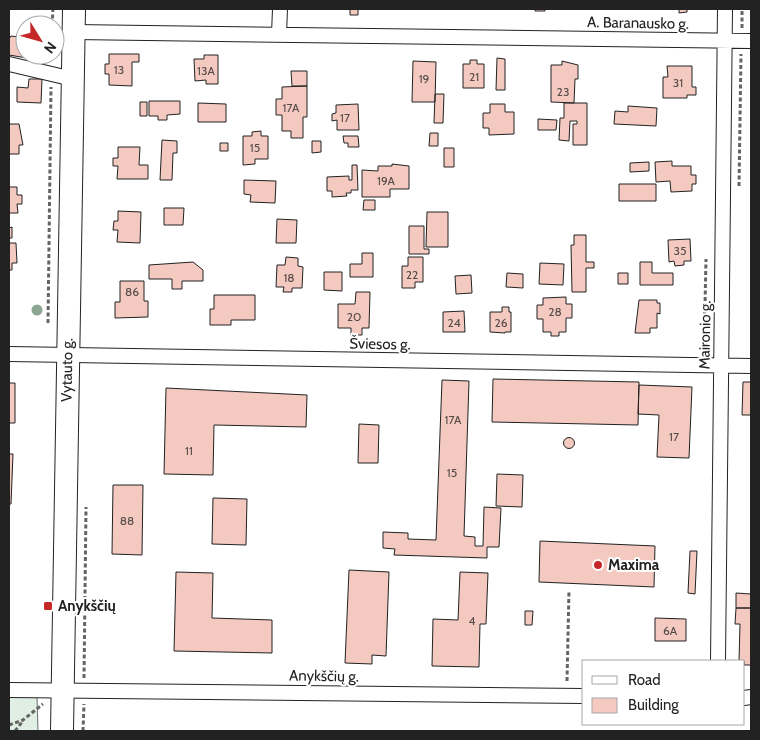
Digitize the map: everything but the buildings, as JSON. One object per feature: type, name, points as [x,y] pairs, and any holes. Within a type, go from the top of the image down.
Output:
[{"type":"main road","name":"Vytauto g.","points":[[62,731],[74,9]]},
{"type":"street","points":[[279,34],[280,9]]},
{"type":"street","name":"Maironio g.","points":[[718,660],[725,9]]},
{"type":"street","name":"A. Baranausko g.","points":[[74,32],[751,41]]},
{"type":"street","points":[[9,64],[74,79]]},
{"type":"street","name":"Šviesos g.","points":[[9,354],[751,366]]},
{"type":"street","name":"Anykščių g.","points":[[9,690],[63,689],[582,696]]},
{"type":"path","points":[[566,695],[569,590]]},
{"type":"path","points":[[16,731],[24,720],[43,704]]},
{"type":"path","points":[[9,725],[24,720]]},
{"type":"green space","points":[[9,697],[37,697],[38,731],[9,731]]},
{"type":"place","name":"Maxima","points":[[598,565]]},
{"type":"place","name":"Anykščių","points":[[48,606]]}]
